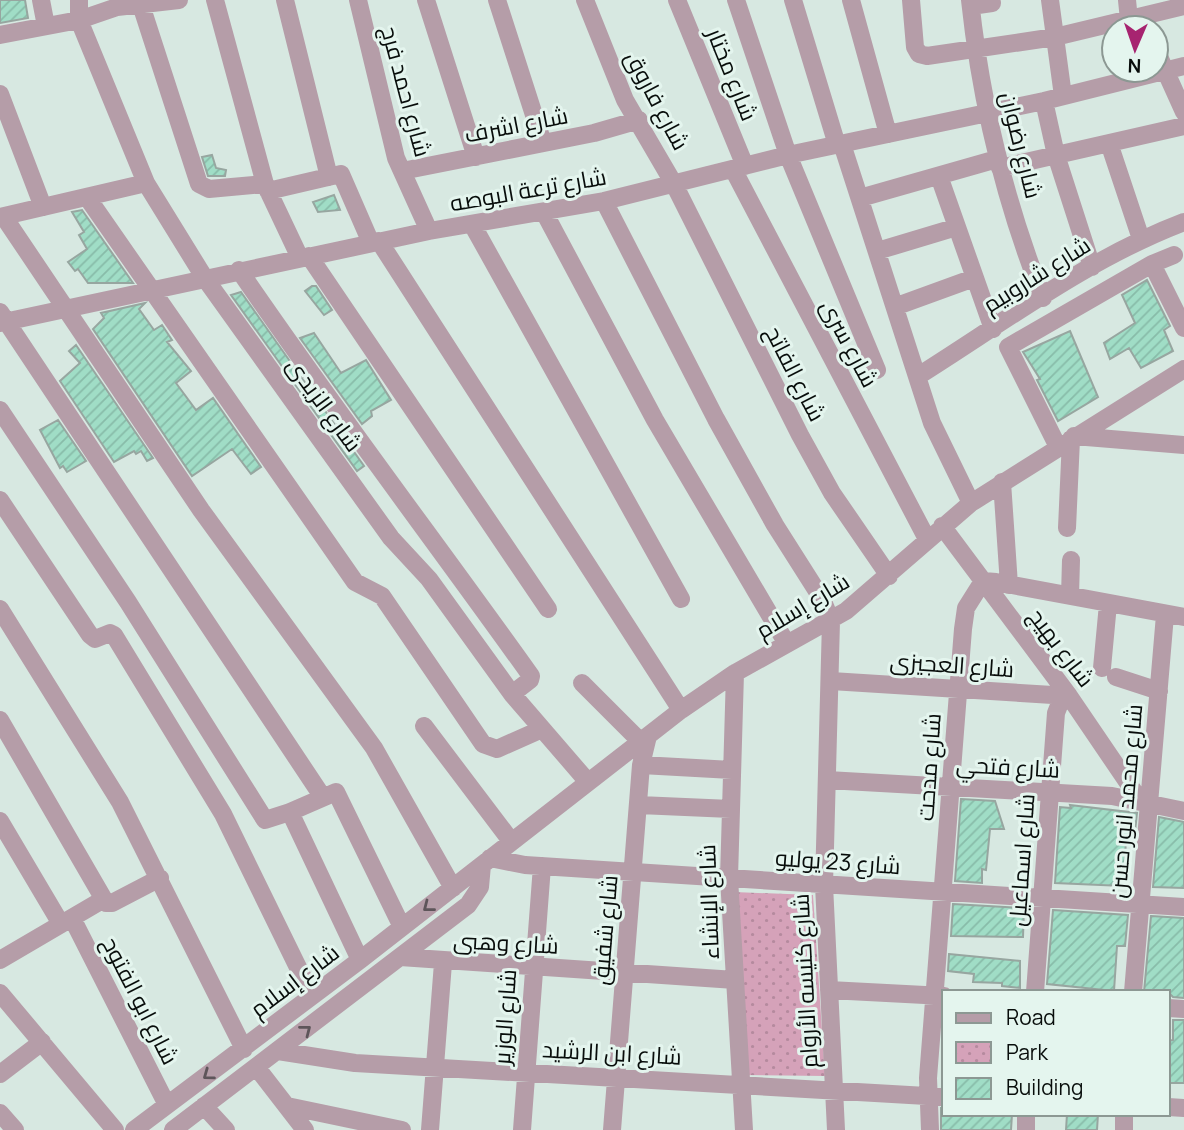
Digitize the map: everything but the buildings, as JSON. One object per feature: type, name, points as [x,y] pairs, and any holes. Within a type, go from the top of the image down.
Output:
[{"type":"street","points":[[41,0],[46,26]]},
{"type":"street","points":[[79,0],[79,19]]},
{"type":"street","points":[[0,35],[79,19],[117,4],[179,0]]},
{"type":"street","points":[[215,0],[266,187],[305,257],[548,609]]},
{"type":"street","points":[[285,0],[329,177]]},
{"type":"street","name":"شارع احمد فرج","points":[[358,0],[392,144],[429,231]]},
{"type":"street","points":[[426,0],[475,157]]},
{"type":"street","points":[[497,0],[543,143]]},
{"type":"street","name":"شارع فاروق","points":[[585,0],[621,93],[674,184]]},
{"type":"street","name":"شارع مختار","points":[[677,0],[739,167]]},
{"type":"street","points":[[736,0],[788,155],[877,370]]},
{"type":"street","points":[[793,0],[897,306],[938,436],[971,503]]},
{"type":"street","points":[[851,0],[888,134]]},
{"type":"street","points":[[911,0],[915,47],[919,54],[927,56],[1100,29]]},
{"type":"street","points":[[1050,0],[1063,96]]},
{"type":"street","points":[[1162,14],[1184,6],[1183,0]]},
{"type":"street","points":[[152,2],[199,184],[209,189],[266,187],[341,174],[375,242],[681,710]]},
{"type":"street","points":[[971,3],[992,3]]},
{"type":"street","name":"شارع رضوان","points":[[971,3],[987,114],[999,164],[1043,298]]},
{"type":"street","name":"شارع الزيدى","points":[[79,19],[146,183],[204,277],[391,538],[429,579],[512,694],[588,782]]},
{"type":"street","points":[[1170,83],[1184,112]]},
{"type":"street","name":"شارع ترعة البوصه","points":[[2,319],[429,231],[604,201],[788,155],[987,114],[1111,84]]},
{"type":"street","points":[[0,94],[43,207]]},
{"type":"street","points":[[1044,101],[1056,155],[1092,267]]},
{"type":"street","name":"شارع اشرف","points":[[402,171],[543,143],[639,120]]},
{"type":"street","points":[[860,198],[939,176],[1056,155],[1184,126]]},
{"type":"street","points":[[1109,143],[1141,239]]},
{"type":"street","name":"شارع سرى","points":[[739,167],[927,539]]},
{"type":"street","points":[[939,176],[993,329]]},
{"type":"street","points":[[146,183],[2,217],[201,510],[374,748],[453,888]]},
{"type":"street","name":"شارع الفاتح","points":[[674,184],[816,464],[888,576]]},
{"type":"street","points":[[87,197],[355,582],[383,596],[483,744],[497,749],[542,729]]},
{"type":"street","points":[[604,201],[716,419],[775,525],[826,605],[831,621]]},
{"type":"street","points":[[544,212],[655,420],[787,644]]},
{"type":"street","name":"شارع شاروبيم","points":[[918,376],[1092,267],[1141,239],[1184,222]]},
{"type":"street","points":[[472,224],[681,599]]},
{"type":"street","points":[[877,251],[957,227]]},
{"type":"street","points":[[1067,528],[1068,441],[1008,348],[1152,264],[1174,255]]},
{"type":"street","points":[[1152,264],[1184,328]]},
{"type":"street","points":[[239,270],[349,428],[395,485],[531,676],[530,680],[512,694]]},
{"type":"street","points":[[897,306],[974,278]]},
{"type":"street","points":[[2,319],[322,796]]},
{"type":"street","name":"شارع إسلام","points":[[134,1130],[360,960],[681,710],[735,673],[831,621],[861,600],[927,539],[971,503],[1184,369]]},
{"type":"street","points":[[0,410],[128,602],[265,820],[290,812],[333,791],[339,795],[402,927]]},
{"type":"street","points":[[1068,441],[1184,445]]},
{"type":"street","points":[[1002,482],[1009,584]]},
{"type":"street","points":[[0,500],[90,635],[95,639],[110,633],[114,635],[223,814],[312,996]]},
{"type":"street","name":"شارع بهيج","points":[[942,526],[1145,800]]},
{"type":"street","points":[[1070,596],[1071,560]]},
{"type":"street","points":[[983,581],[1184,617]]},
{"type":"street","name":"شارع مدحت","points":[[930,1130],[936,1096],[943,893],[958,689],[966,608],[983,581]]},
{"type":"street","points":[[1108,604],[1109,673],[1159,691]]},
{"type":"street","points":[[0,609],[69,716],[160,878],[244,1049]]},
{"type":"street","name":"شارع محمد انور حسن","points":[[1133,990],[1145,800],[1159,691],[1165,615]]},
{"type":"street","name":"شارع كنيسه الأروام","points":[[831,621],[824,885],[836,1130]]},
{"type":"street","name":"شارع الإنشاء","points":[[735,673],[729,878],[744,1130]]},
{"type":"street","name":"شارع العجيزى","points":[[831,681],[1069,696]]},
{"type":"street","points":[[582,683],[644,739]]},
{"type":"street","name":"شارع اسماعيل","points":[[1035,990],[1056,713],[1060,703],[1069,696]]},
{"type":"street","points":[[0,720],[104,899],[112,903],[160,878]]},
{"type":"street","points":[[424,726],[511,841]]},
{"type":"street","name":"شارع شفيق","points":[[612,1130],[644,739]]},
{"type":"street","points":[[641,765],[732,770]]},
{"type":"street","name":"شارع فتحي","points":[[827,780],[1145,800],[1184,811]]},
{"type":"street","points":[[639,805],[731,809]]},
{"type":"street","points":[[290,812],[360,960]]},
{"type":"street","name":"شارع ابو الفتوح","points":[[0,821],[66,921],[167,1105]]},
{"type":"street","name":"شارع إسلام","points":[[173,1130],[476,897],[486,862]]},
{"type":"street","name":"شارع 23 يوليو","points":[[486,862],[943,893],[1184,906]]},
{"type":"street","name":"شارع الوزير","points":[[522,1130],[532,968],[542,866]]},
{"type":"street","points":[[3,953],[104,899]]},
{"type":"street","name":"شارع وهبى","points":[[400,957],[443,963],[735,980]]},
{"type":"street","points":[[430,1130],[443,963]]},
{"type":"street","points":[[829,990],[940,996]]},
{"type":"street","points":[[3,1001],[115,1130]]},
{"type":"street","points":[[0,1074],[41,1042]]},
{"type":"street","name":"شارع ابن الرشيد","points":[[278,1051],[340,1061],[436,1068],[834,1088],[936,1096]]},
{"type":"street","points":[[257,1068],[305,1130]]},
{"type":"street","points":[[205,1106],[226,1130]]},
{"type":"street","points":[[287,1107],[402,1130]]},
{"type":"street","points":[[0,1113],[15,1130]]},
{"type":"green space","points":[[734,892],[813,895],[825,1076],[744,1075]]}]
